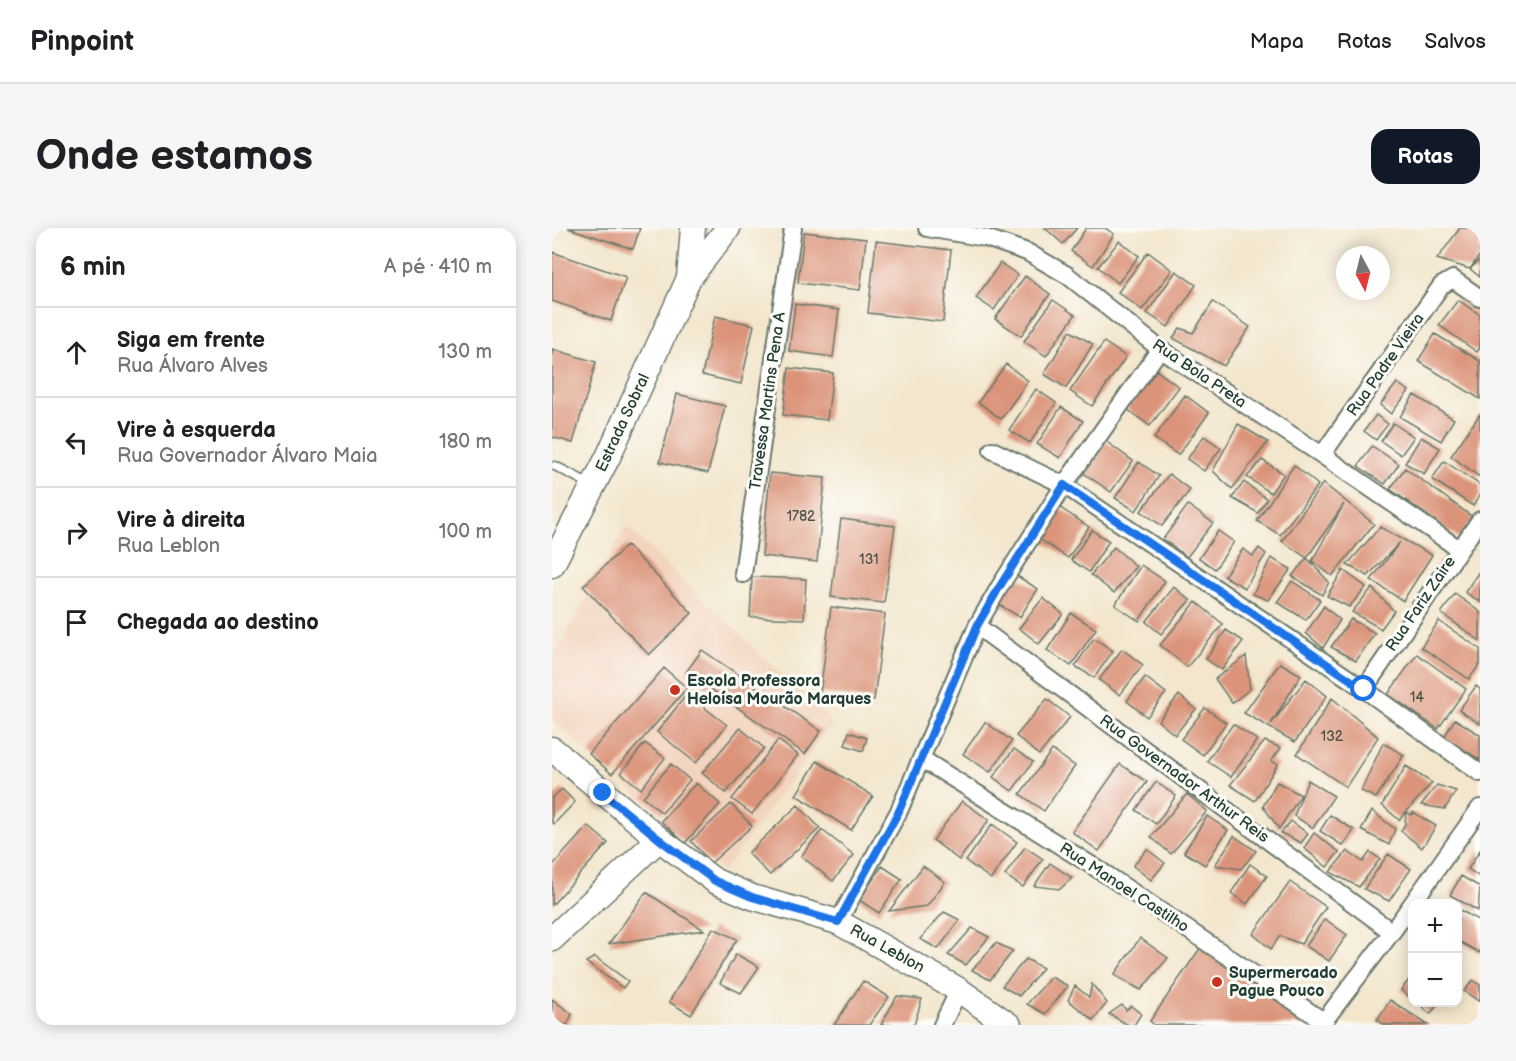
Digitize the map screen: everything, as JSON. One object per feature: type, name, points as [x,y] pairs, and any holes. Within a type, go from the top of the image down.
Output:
[{"type":"street","name":"Travessa Martins Pena A","points":[[743,574],[793,228]]},
{"type":"street","name":"Rua Bola Preta","points":[[934,228],[986,238],[1027,252],[1067,275],[1160,349],[1322,455],[1459,549]]},
{"type":"street","points":[[693,229],[726,232]]},
{"type":"street","name":"Estrada Sobral","points":[[689,278],[693,229]]},
{"type":"street","name":"Estrada Sobral","points":[[552,565],[558,541],[594,486],[689,278],[726,232]]},
{"type":"street","name":"Rua Padre Vieira","points":[[1322,455],[1441,286],[1453,279],[1480,298]]},
{"type":"street","points":[[838,922],[899,811],[977,626],[1064,485],[1160,349]]},
{"type":"street","points":[[992,450],[1064,485],[1364,689],[1480,773]]},
{"type":"street","name":"Rua Fariz Zaire","points":[[1364,689],[1480,520]]},
{"type":"street","name":"Rua Governador Arthur Reis","points":[[977,626],[1392,932]]},
{"type":"street","name":"Rua Leblon","points":[[552,749],[659,839],[715,881],[752,897],[838,922],[959,990],[1009,1025]]},
{"type":"street","name":"Rua Manoel Castilho","points":[[922,759],[1107,875],[1322,1023]]},
{"type":"street","points":[[1322,1023],[1392,932],[1480,808]]},
{"type":"street","points":[[552,939],[659,839]]},
{"type":"street","points":[[942,1025],[959,990]]},
{"type":"lane","points":[[555,466],[594,486]]},
{"type":"shaded area","name":"Escola Professora Heloísa Mourão Marques","points":[[626,526],[833,723],[723,871],[552,720],[552,660]]},
{"type":"building","points":[[568,228],[640,228],[633,249]]},
{"type":"building","points":[[1045,228],[1077,228],[1063,244]]},
{"type":"building","points":[[1086,228],[1105,228],[1114,234],[1093,266],[1071,251]]},
{"type":"building","points":[[1460,228],[1472,228],[1480,233],[1480,255],[1470,269],[1437,259]]},
{"type":"building","points":[[804,232],[866,239],[860,290],[798,283]]},
{"type":"building","points":[[876,241],[951,250],[943,322],[868,313]]},
{"type":"building","points":[[1119,241],[1139,256],[1118,283],[1098,267]]},
{"type":"building","points":[[552,252],[626,277],[611,321],[552,301]]},
{"type":"building","points":[[1148,252],[1172,270],[1142,310],[1118,292]]},
{"type":"building","points":[[1480,260],[1480,277],[1470,269]]},
{"type":"building","points":[[1000,263],[1018,275],[994,310],[976,298]]},
{"type":"building","points":[[1176,271],[1196,285],[1168,327],[1147,313]]},
{"type":"building","points":[[1025,276],[1050,294],[1021,336],[995,319]]},
{"type":"building","points":[[1053,300],[1075,315],[1046,356],[1024,341]]},
{"type":"building","points":[[1458,300],[1480,315],[1480,348],[1477,352],[1439,325]]},
{"type":"building","points":[[1213,302],[1250,327],[1224,366],[1173,338],[1180,328],[1193,333]]},
{"type":"building","points":[[795,304],[839,310],[833,357],[789,351]]},
{"type":"building","points":[[715,316],[754,325],[741,384],[702,375]]},
{"type":"building","points":[[1070,331],[1093,344],[1066,388],[1044,374]]},
{"type":"building","points":[[1435,334],[1480,361],[1480,399],[1418,361]]},
{"type":"building","points":[[1104,342],[1126,357],[1092,406],[1070,391]]},
{"type":"building","points":[[552,349],[596,362],[573,443],[552,437]]},
{"type":"building","points":[[1006,364],[1028,381],[1001,419],[978,402]]},
{"type":"building","points":[[789,368],[833,373],[827,420],[783,415]]},
{"type":"building","points":[[1156,370],[1179,387],[1150,426],[1127,409]]},
{"type":"building","points":[[1397,383],[1409,391],[1391,414],[1380,405]]},
{"type":"building","points":[[1036,389],[1056,403],[1030,443],[1009,430]]},
{"type":"building","points":[[677,394],[725,406],[708,473],[660,462]]},
{"type":"building","points":[[1185,395],[1209,413],[1178,455],[1154,438]]},
{"type":"building","points":[[1414,395],[1454,419],[1441,441],[1400,417]]},
{"type":"building","points":[[1061,407],[1083,421],[1060,458],[1037,444]]},
{"type":"building","points":[[1480,414],[1480,477],[1451,456]]},
{"type":"building","points":[[1376,415],[1388,424],[1376,440],[1364,431]]},
{"type":"building","points":[[1393,423],[1414,437],[1401,455],[1381,441]]},
{"type":"building","points":[[1238,424],[1268,442],[1232,489],[1213,471]]},
{"type":"building","points":[[1204,436],[1221,448],[1204,471],[1187,459]]},
{"type":"building","points":[[1421,437],[1440,448],[1424,474],[1405,463]]},
{"type":"building","points":[[1104,440],[1133,461],[1111,492],[1082,472]]},
{"type":"building","points":[[1372,446],[1399,464],[1385,484],[1358,466]]},
{"type":"building","points":[[1262,460],[1284,474],[1271,493],[1247,477]]},
{"type":"building","points":[[1444,461],[1480,485],[1480,495],[1473,506],[1432,479]]},
{"type":"building","points":[[1139,462],[1159,476],[1136,511],[1115,498]]},
{"type":"building","points":[[1294,465],[1318,485],[1280,535],[1257,521]]},
{"type":"building","points":[[1405,468],[1474,518],[1459,538],[1390,489]]},
{"type":"building","points":[[770,473],[825,478],[817,562],[762,556]]},
{"type":"building","points":[[1169,474],[1190,490],[1162,526],[1141,511]]},
{"type":"building","points":[[1244,482],[1267,499],[1258,513],[1232,498]]},
{"type":"building","points":[[1323,483],[1374,524],[1332,576],[1312,561],[1344,504],[1307,558],[1282,541]]},
{"type":"building","points":[[1188,505],[1213,523],[1187,557],[1163,539]]},
{"type":"building","points":[[1059,507],[1089,527],[1068,558],[1038,538]]},
{"type":"building","points":[[841,519],[895,526],[884,603],[831,597]]},
{"type":"building","points":[[1380,527],[1432,555],[1403,601],[1371,580],[1400,542],[1368,576],[1347,565]]},
{"type":"building","points":[[1092,530],[1109,541],[1089,572],[1071,560]]},
{"type":"building","points":[[1218,531],[1234,542],[1215,569],[1199,558]]},
{"type":"building","points":[[627,545],[692,613],[649,655],[583,586]]},
{"type":"building","points":[[1114,547],[1136,566],[1114,593],[1091,575]]},
{"type":"building","points":[[1259,548],[1266,554],[1245,588],[1224,576],[1243,549],[1253,556]]},
{"type":"building","points":[[1271,558],[1291,569],[1268,600],[1253,594]]},
{"type":"building","points":[[1307,558],[1329,582],[1322,595],[1292,576]]},
{"type":"building","points":[[1141,565],[1165,581],[1139,621],[1115,605]]},
{"type":"building","points":[[1343,570],[1366,587],[1349,607],[1327,596]]},
{"type":"building","points":[[1480,570],[1480,602],[1465,592]]},
{"type":"building","points":[[1014,574],[1038,589],[1020,617],[996,603]]},
{"type":"building","points":[[752,577],[806,579],[804,619],[750,617]]},
{"type":"building","points":[[1292,581],[1320,600],[1306,620],[1277,602]]},
{"type":"building","points":[[1174,587],[1190,600],[1161,634],[1146,622]]},
{"type":"building","points":[[1372,588],[1394,611],[1381,629],[1352,612]]},
{"type":"building","points":[[1455,594],[1480,612],[1480,641],[1441,613]]},
{"type":"building","points":[[1043,598],[1063,614],[1039,644],[1019,628]]},
{"type":"building","points":[[1196,602],[1223,624],[1187,667],[1160,645]]},
{"type":"building","points":[[1324,606],[1340,620],[1323,648],[1306,633]]},
{"type":"building","points":[[831,607],[885,614],[874,700],[820,693]]},
{"type":"building","points":[[1071,613],[1096,629],[1071,666],[1047,650]]},
{"type":"building","points":[[1351,619],[1375,633],[1356,661],[1331,647]]},
{"type":"building","points":[[1439,621],[1480,649],[1480,664],[1469,679],[1421,647]]},
{"type":"building","points":[[1226,630],[1243,641],[1222,670],[1206,659]]},
{"type":"building","points":[[1094,638],[1113,651],[1094,678],[1075,666]]},
{"type":"building","points":[[1122,649],[1143,665],[1120,695],[1099,680]]},
{"type":"building","points":[[702,650],[821,731],[805,754],[686,672]]},
{"type":"building","points":[[1417,654],[1466,689],[1438,729],[1388,694]]},
{"type":"building","points":[[1246,656],[1250,689],[1232,703],[1215,679]]},
{"type":"building","points":[[1280,663],[1301,675],[1271,724],[1306,679],[1327,696],[1295,742],[1244,713]]},
{"type":"building","points":[[664,668],[687,688],[612,774],[589,754]]},
{"type":"building","points":[[1145,677],[1166,693],[1147,717],[1127,701]]},
{"type":"building","points":[[1476,686],[1480,689],[1480,724],[1459,710]]},
{"type":"building","points":[[687,694],[727,725],[696,763],[657,732]]},
{"type":"building","points":[[1179,695],[1196,709],[1175,735],[1158,721]]},
{"type":"building","points":[[1332,698],[1378,737],[1346,787],[1297,754]]},
{"type":"building","points":[[1047,699],[1070,717],[1039,755],[1016,736]]},
{"type":"building","points":[[1205,708],[1226,723],[1203,755],[1181,739]]},
{"type":"building","points":[[1455,719],[1480,735],[1480,760],[1444,737]]},
{"type":"building","points":[[985,722],[1012,741],[990,772],[963,754]]},
{"type":"building","points":[[1233,724],[1257,740],[1231,777],[1207,761]]},
{"type":"building","points":[[740,728],[764,748],[726,793],[702,773]]},
{"type":"building","points":[[849,732],[867,738],[863,751],[845,745]]},
{"type":"building","points":[[778,740],[798,755],[752,814],[732,799]]},
{"type":"building","points":[[1265,741],[1281,748],[1271,761],[1278,764],[1255,801],[1230,785]]},
{"type":"building","points":[[645,743],[665,758],[641,789],[621,773]]},
{"type":"building","points":[[1383,743],[1404,755],[1376,798],[1361,791]]},
{"type":"building","points":[[1014,749],[1033,762],[1012,791],[993,777]]},
{"type":"building","points":[[1052,750],[1075,766],[1044,811],[1020,794]]},
{"type":"building","points":[[817,761],[873,796],[851,830],[796,795]]},
{"type":"building","points":[[671,764],[690,780],[662,813],[643,797]]},
{"type":"building","points":[[1120,764],[1147,782],[1099,851],[1072,832]]},
{"type":"building","points":[[1406,766],[1432,783],[1399,820],[1382,805]]},
{"type":"building","points":[[1308,780],[1334,796],[1313,828],[1294,816]]},
{"type":"building","points":[[1156,782],[1176,796],[1156,824],[1136,810]]},
{"type":"building","points":[[1277,782],[1301,795],[1279,829],[1263,806]]},
{"type":"building","points":[[696,783],[720,804],[685,843],[661,821]]},
{"type":"building","points":[[1437,785],[1456,791],[1445,809],[1421,805]]},
{"type":"building","points":[[562,789],[575,802],[554,824],[552,822],[552,798]]},
{"type":"building","points":[[1187,794],[1207,811],[1171,854],[1151,837]]},
{"type":"building","points":[[962,801],[989,820],[959,860],[933,840]]},
{"type":"building","points":[[731,804],[752,826],[711,863],[691,841]]},
{"type":"building","points":[[798,805],[820,828],[770,875],[748,853]]},
{"type":"building","points":[[1372,811],[1395,829],[1389,845],[1361,830]]},
{"type":"building","points":[[1406,812],[1411,815],[1413,812],[1436,826],[1422,848],[1401,831],[1405,824]]},
{"type":"building","points":[[1330,815],[1354,830],[1343,846],[1320,831]]},
{"type":"building","points":[[1207,816],[1228,830],[1205,865],[1184,852]]},
{"type":"building","points":[[1291,821],[1308,834],[1301,843],[1281,833]]},
{"type":"building","points":[[992,824],[1017,842],[991,879],[966,861]]},
{"type":"building","points":[[588,826],[608,843],[552,905],[552,866]]},
{"type":"building","points":[[822,830],[854,855],[833,881],[801,856]]},
{"type":"building","points":[[1314,833],[1339,852],[1327,867],[1304,848]]},
{"type":"building","points":[[1234,836],[1256,851],[1241,869],[1215,865]]},
{"type":"building","points":[[1025,847],[1043,859],[1023,887],[1005,875]]},
{"type":"building","points":[[1147,849],[1165,863],[1151,880],[1133,866]]},
{"type":"building","points":[[1480,850],[1480,877],[1468,869]]},
{"type":"building","points":[[1347,851],[1363,862],[1370,852],[1380,859],[1359,887],[1330,872]]},
{"type":"building","points":[[1388,854],[1411,869],[1389,901],[1364,889]]},
{"type":"building","points":[[1050,863],[1072,878],[1060,889],[1034,886]]},
{"type":"building","points":[[1250,864],[1267,876],[1247,904],[1231,893]]},
{"type":"building","points":[[882,866],[902,879],[879,913],[859,900]]},
{"type":"building","points":[[923,866],[945,882],[927,906],[889,911]]},
{"type":"building","points":[[1461,876],[1480,887],[1478,911],[1462,902],[1462,899],[1450,895]]},
{"type":"building","points":[[1290,882],[1326,907],[1301,944],[1280,936],[1271,949],[1253,934]]},
{"type":"building","points":[[646,892],[704,930],[609,944]]},
{"type":"building","points":[[1462,911],[1480,921],[1480,953],[1462,943]]},
{"type":"building","points":[[944,912],[960,920],[938,949],[920,939]]},
{"type":"building","points":[[1325,919],[1347,935],[1329,961],[1306,946]]},
{"type":"building","points":[[713,928],[737,939],[691,1015],[669,1002]]},
{"type":"building","points":[[972,928],[989,937],[966,965],[948,955]]},
{"type":"building","points":[[1140,938],[1168,958],[1141,990],[1114,975]]},
{"type":"building","points":[[996,943],[1013,951],[990,980],[972,970]]},
{"type":"building","name":"Supermercado Pague Pouco","points":[[1203,944],[1313,1022],[1311,1025],[1154,1025],[1150,1021]]},
{"type":"building","points":[[736,954],[759,967],[741,993],[720,983]]},
{"type":"building","points":[[595,957],[628,981],[623,988],[586,962]]},
{"type":"building","points":[[1026,959],[1043,968],[1019,996],[1002,986]]},
{"type":"building","points":[[1051,977],[1068,986],[1045,1014],[1027,1004]]},
{"type":"building","points":[[1473,980],[1480,985],[1480,1002],[1464,991]]},
{"type":"building","points":[[863,981],[889,997],[869,1025],[834,1025]]},
{"type":"building","points":[[1408,981],[1408,996],[1401,990]]},
{"type":"building","points":[[1092,984],[1107,1003],[1093,1020],[1068,1000],[1075,986],[1089,997]]},
{"type":"building","points":[[897,996],[922,999],[914,1025],[881,1025]]},
{"type":"building","points":[[552,999],[572,1014],[567,1025],[552,1025]]},
{"type":"building","points":[[1390,1000],[1428,1025],[1385,1025],[1377,1020]]},
{"type":"building","points":[[1122,1005],[1126,1010],[1131,1006],[1141,1014],[1134,1025],[1128,1025],[1109,1014]]},
{"type":"building","points":[[1422,1007],[1436,1007],[1430,1014]]},
{"type":"place","name":"Escola Professora Heloísa Mourão Marques","points":[[675,690]]},
{"type":"place","name":"Supermercado Pague Pouco","points":[[1217,982]]},
{"type":"route","points":[[603,793],[715,881],[752,897],[838,922],[899,811],[977,626],[1064,485],[1364,689]]}]
